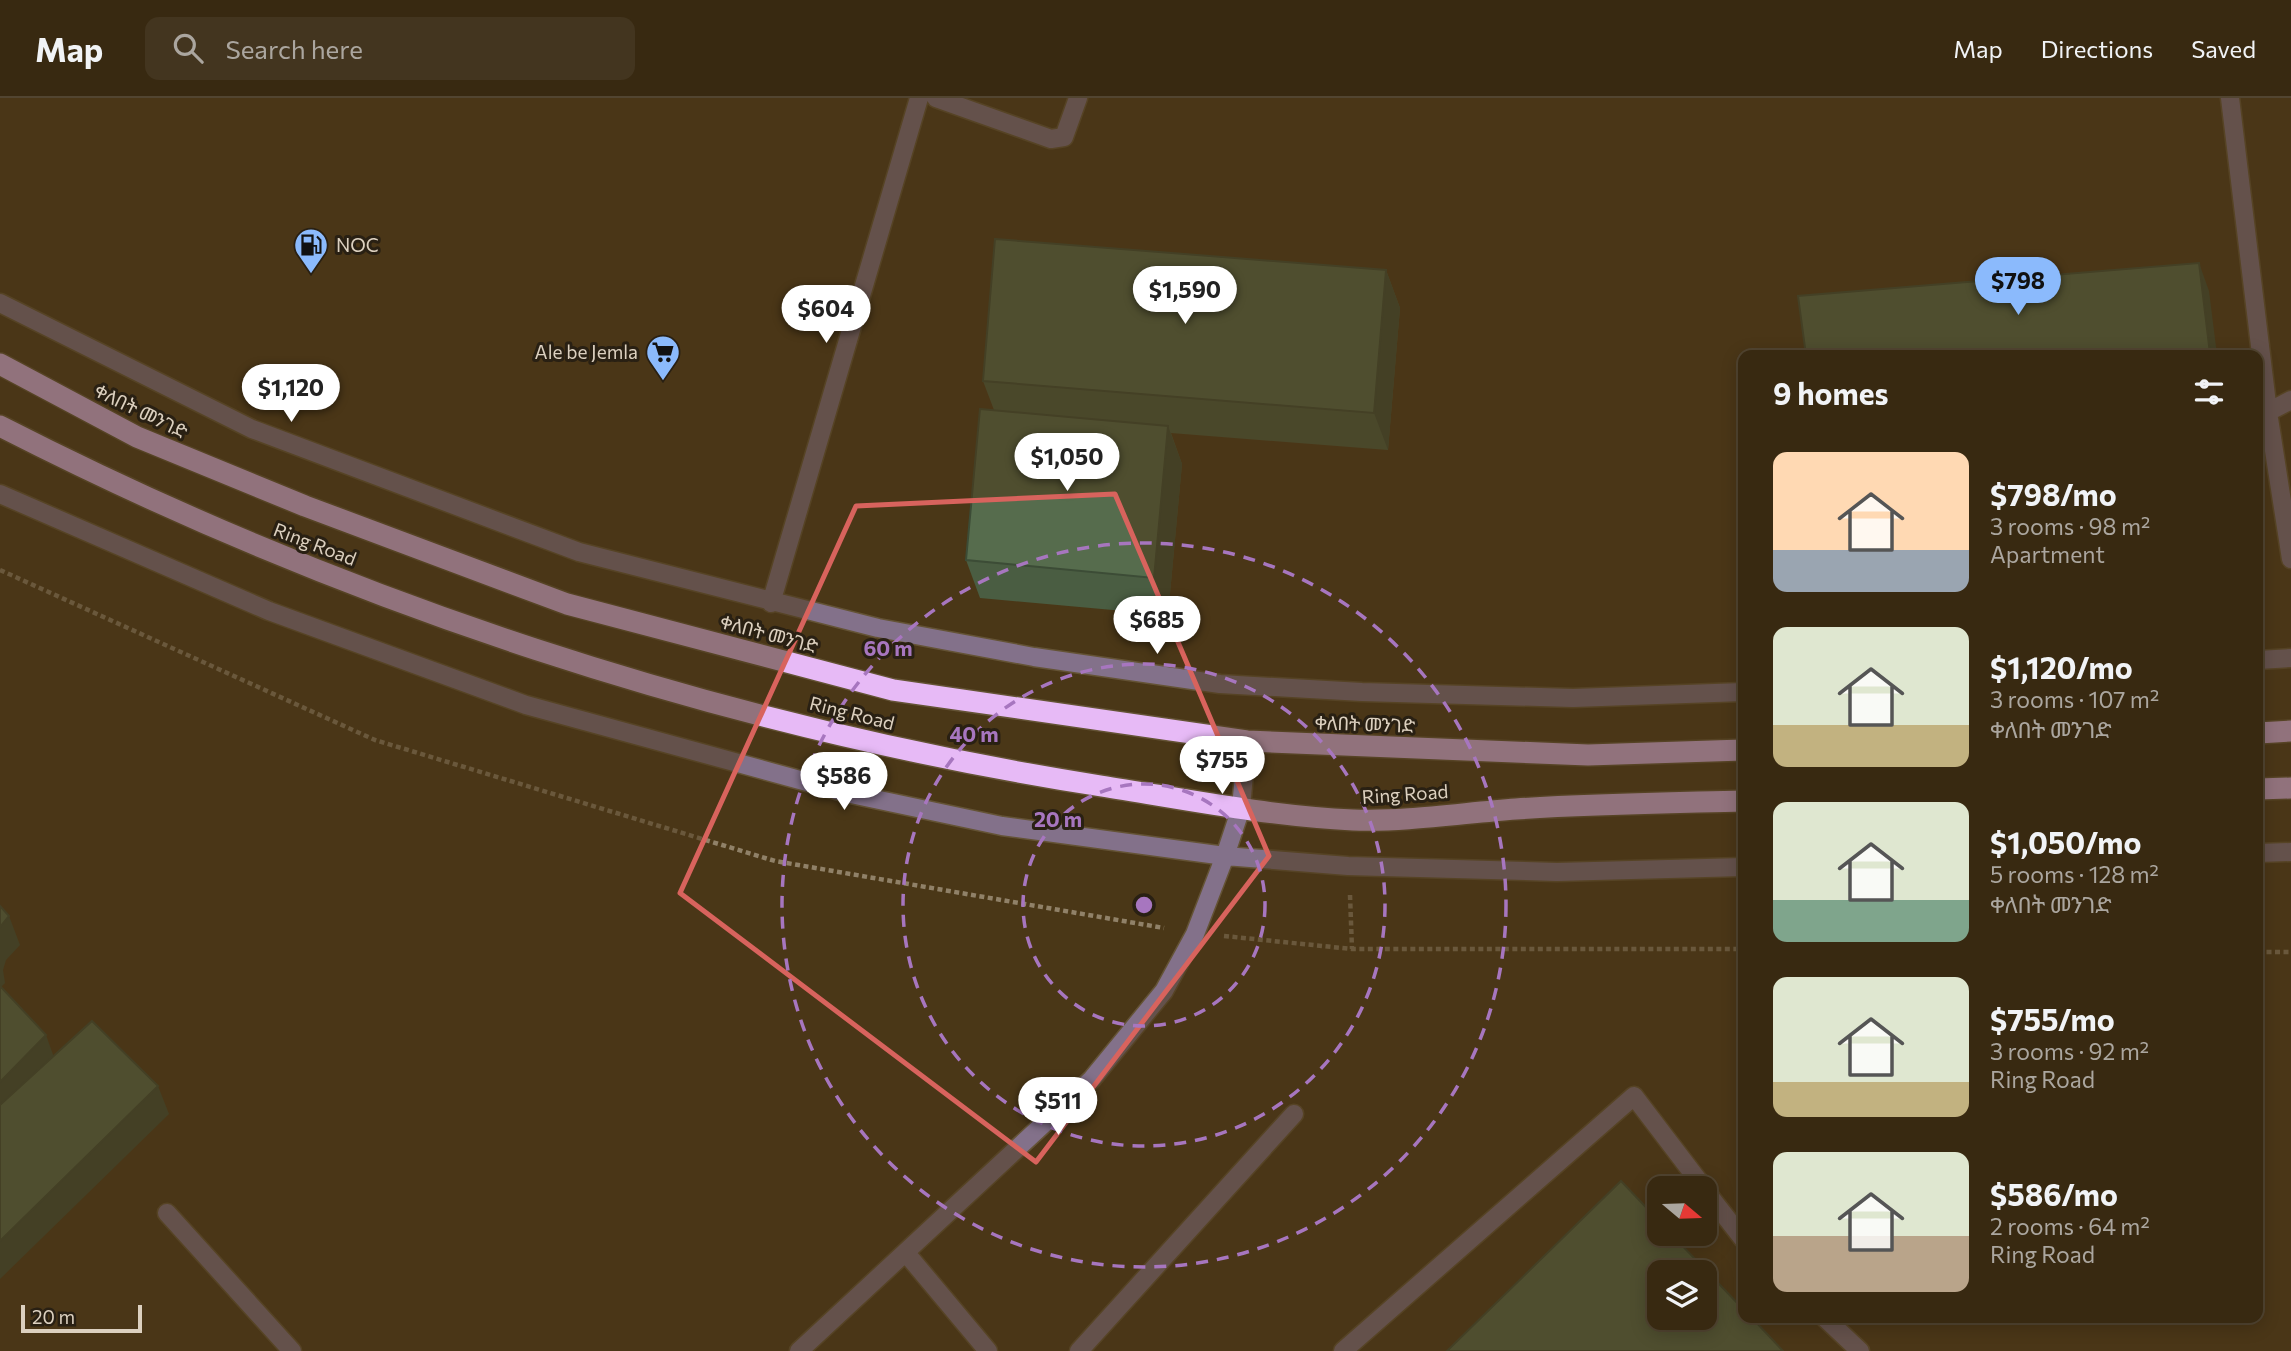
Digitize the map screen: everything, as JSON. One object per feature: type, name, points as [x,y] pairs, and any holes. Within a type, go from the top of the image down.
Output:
[{"type":"highway","name":"ቀለበት መንገድ","points":[[0,364],[137,437],[305,506],[566,604],[893,690],[1247,741],[1588,755],[1738,750]]},
{"type":"highway","name":"Ring Road","points":[[0,426],[236,539],[430,613],[697,699],[966,764],[1241,808],[1355,820],[1575,805],[1738,801]]},
{"type":"highway","points":[[2263,733],[2291,731]]},
{"type":"highway","points":[[2263,789],[2291,788]]},
{"type":"street","points":[[771,603],[919,98]]},
{"type":"street","points":[[936,98],[1051,139],[1064,137],[1078,98]]},
{"type":"street","points":[[2230,98],[2260,350]]},
{"type":"street","points":[[0,303],[252,429],[579,552],[771,603],[878,628],[1034,657],[1220,684],[1362,692],[1573,698],[1738,692]]},
{"type":"street","points":[[2263,371],[2291,559]]},
{"type":"street","points":[[2268,412],[2291,400]]},
{"type":"street","points":[[0,494],[269,611],[526,705],[851,794],[1002,826],[1225,856],[1349,866],[1557,872],[1738,867]]},
{"type":"street","points":[[2263,660],[2291,658]]},
{"type":"street","points":[[799,1351],[1092,1079],[1164,992],[1195,933],[1241,808],[1247,741]]},
{"type":"street","points":[[2263,853],[2291,852]]},
{"type":"street","points":[[1343,1351],[1634,1096],[1694,1176]]},
{"type":"street","points":[[1079,1351],[1294,1114]]},
{"type":"street","points":[[1717,1206],[1738,1233]]},
{"type":"street","points":[[167,1213],[292,1351]]},
{"type":"street","points":[[906,1253],[988,1351]]},
{"type":"street","points":[[1830,1323],[1860,1351]]},
{"type":"path","points":[[0,570],[375,740],[775,861],[1195,933],[1352,948],[1738,949]]},
{"type":"path","points":[[1349,866],[1352,948]]},
{"type":"path","points":[[2263,952],[2291,952]]},
{"type":"highlighted area","points":[[1115,494],[1269,856],[1036,1162],[680,893],[856,506]]},
{"type":"building","points":[[995,239],[1386,270],[1374,413],[983,381]]},
{"type":"building","points":[[2199,263],[2210,350],[1805,350],[1798,296]]},
{"type":"building","points":[[980,409],[1168,426],[1154,578],[966,560]]},
{"type":"building","points":[[0,906],[9,916],[0,927]]},
{"type":"building","points":[[0,986],[46,1035],[0,1082]]},
{"type":"building","points":[[92,1021],[158,1086],[0,1241],[0,1105]]},
{"type":"building","points":[[1621,1181],[1647,1208],[1647,1246],[1683,1246],[1696,1260],[1647,1260],[1647,1330],[1717,1330],[1717,1282],[1738,1304],[1738,1323],[1757,1323],[1783,1351],[1447,1351]]},
{"type":"place","name":"NOC","points":[[311,275]]},
{"type":"place","name":"Ale be Jemla","points":[[663,382]]}]
